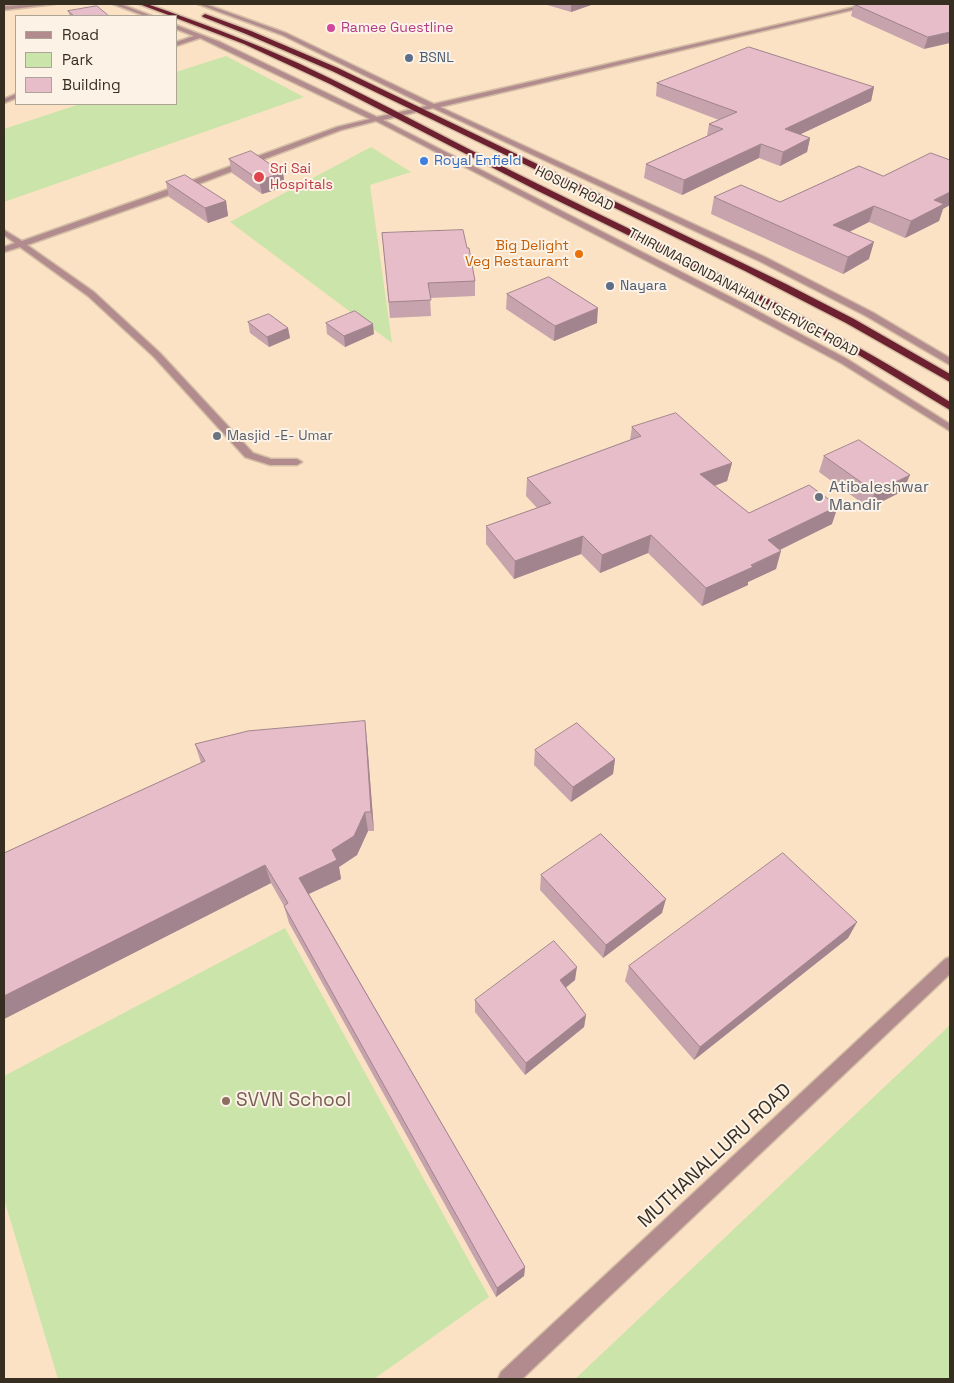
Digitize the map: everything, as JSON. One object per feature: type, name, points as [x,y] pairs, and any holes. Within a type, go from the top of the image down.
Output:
[{"type":"highway","name":"HOSUR ROAD","points":[[142,4],[171,15]]},
{"type":"highway","name":"HOSUR ROAD","points":[[196,13],[285,47],[696,243],[818,304],[950,379]]},
{"type":"highway","name":"HOSUR ROAD","points":[[178,18],[262,49],[754,293],[897,372],[950,407]]},
{"type":"street","points":[[4,8],[52,4]]},
{"type":"street","points":[[116,4],[146,15]]},
{"type":"street","points":[[201,4],[284,34],[431,105],[762,259],[869,314],[950,362]]},
{"type":"street","points":[[4,250],[340,128],[431,105],[874,4]]},
{"type":"street","name":"THIRUMAGONDANAHALLI SERVICE ROAD","points":[[178,28],[337,99],[826,352],[950,428]]},
{"type":"street","points":[[178,36],[190,32]]},
{"type":"street","points":[[178,43],[200,36]]},
{"type":"street","points":[[4,232],[91,294],[157,355],[249,455],[270,462],[296,462]]},
{"type":"street","name":"MUTHANALLURU ROAD","points":[[508,1379],[950,964]]},
{"type":"green space","points":[[226,56],[304,97],[4,202],[4,129],[77,105],[178,105],[178,71]]},
{"type":"green space","points":[[371,147],[411,172],[370,185],[392,343],[230,222]]},
{"type":"green space","points":[[285,928],[489,1297],[374,1379],[58,1379],[4,1199],[4,1076]]},
{"type":"green space","points":[[950,1025],[950,1379],[575,1379]]},
{"type":"building","points":[[854,4],[950,4],[950,32],[928,37]]},
{"type":"building","points":[[97,6],[108,15],[73,15],[68,11]]},
{"type":"building","points":[[749,47],[874,87],[785,129],[810,138],[783,152],[761,144],[684,180],[646,164],[723,129],[709,124],[737,112],[657,83]]},
{"type":"building","points":[[251,151],[283,173],[259,180],[229,159]]},
{"type":"building","points":[[931,153],[950,160],[950,192],[934,200],[944,204],[911,221],[874,206],[833,225],[874,242],[848,257],[714,197],[741,185],[780,202],[859,166],[883,176]]},
{"type":"building","points":[[185,175],[226,201],[205,208],[166,182]]},
{"type":"building","points":[[463,230],[467,248],[469,248],[475,281],[428,283],[431,300],[389,302],[382,233]]},
{"type":"building","points":[[549,277],[598,308],[555,326],[507,294]]},
{"type":"building","points":[[355,311],[373,324],[344,336],[326,323]]},
{"type":"building","points":[[269,314],[288,328],[267,337],[248,322]]},
{"type":"building","points":[[676,413],[732,463],[700,474],[749,513],[809,485],[838,506],[768,540],[781,551],[751,565],[753,567],[706,588],[651,535],[602,555],[583,536],[515,561],[486,526],[551,503],[527,478],[641,436],[632,427]]},
{"type":"building","points":[[859,440],[910,475],[875,492],[824,456]]},
{"type":"building","points":[[365,721],[371,812],[365,812],[354,836],[332,850],[337,860],[299,878],[525,1267],[497,1288],[284,906],[288,903],[265,865],[4,996],[4,853],[205,761],[195,744],[248,731]]},
{"type":"building","points":[[577,723],[615,759],[573,787],[535,750]]},
{"type":"building","points":[[601,834],[666,899],[606,945],[541,875]]},
{"type":"building","points":[[783,853],[857,922],[700,1047],[629,966]]},
{"type":"building","points":[[554,941],[577,967],[560,980],[586,1015],[526,1063],[475,1000]]},
{"type":"place","name":"Ramee Guestline","points":[[331,28]]},
{"type":"place","name":"BSNL","points":[[409,58]]},
{"type":"place","name":"Royal Enfield","points":[[424,161]]},
{"type":"place","name":"Sri Sai Hospitals","points":[[259,177]]},
{"type":"place","name":"Big Delight Veg Restaurant","points":[[579,254]]},
{"type":"place","name":"Nayara","points":[[610,286]]},
{"type":"place","name":"Masjid -E- Umar","points":[[217,436]]},
{"type":"place","name":"Atibaleshwar Mandir","points":[[819,497]]},
{"type":"place","name":"SVVN School","points":[[226,1101]]}]
